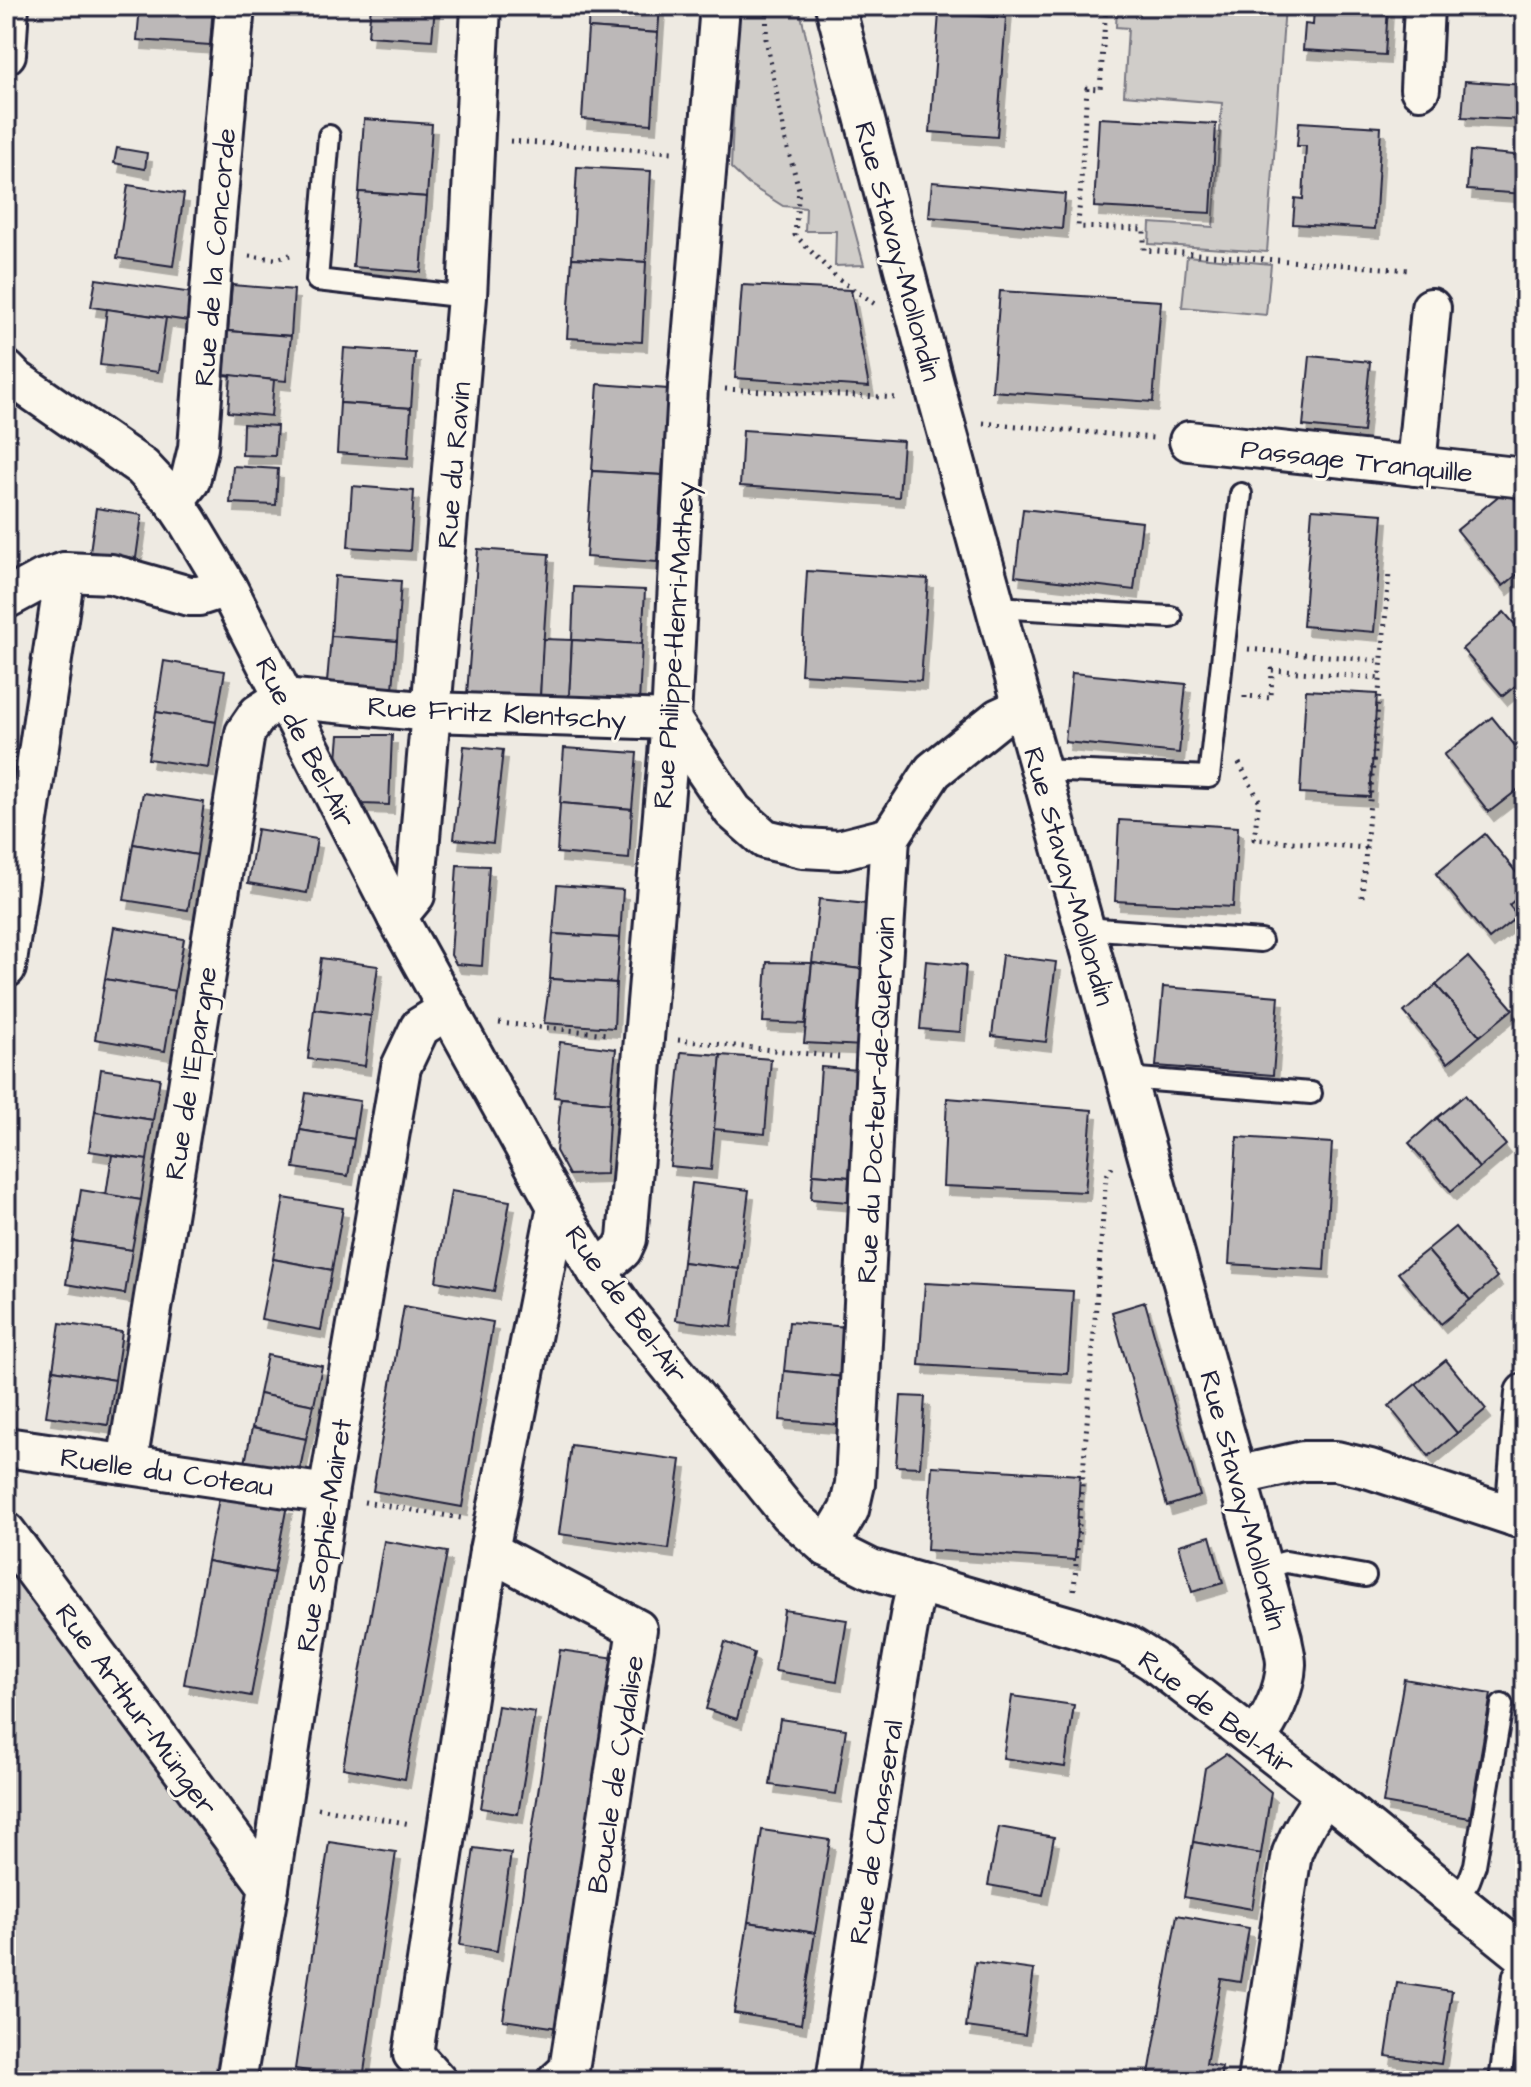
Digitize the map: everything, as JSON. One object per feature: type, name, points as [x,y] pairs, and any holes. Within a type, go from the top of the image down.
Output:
[{"type":"street","points":[[6,54],[9,6]]},
{"type":"street","name":"Rue de la Concorde","points":[[174,501],[190,481],[198,448],[235,6]]},
{"type":"street","name":"Rue du Ravin","points":[[397,917],[415,895],[432,712],[467,297],[481,6]]},
{"type":"street","name":"Rue Philippe-Henri-Mathey","points":[[597,1271],[622,1250],[627,1239],[671,720],[688,387],[720,6]]},
{"type":"street","name":"Rue Stavay-Mollondin","points":[[835,6],[995,607],[1282,1639],[1286,1664],[1280,1694],[1255,1740]]},
{"type":"street","points":[[1420,89],[1424,6]]},
{"type":"street","points":[[1416,466],[1431,308]]},
{"type":"street","name":"Rue de Bel-Air","points":[[6,370],[34,393],[142,467],[174,501],[227,587],[397,917],[557,1206],[625,1310],[789,1514],[827,1547],[871,1569],[1127,1645],[1153,1661],[1326,1795],[1525,1958]]},
{"type":"street","name":"Passage Tranquille","points":[[1178,440],[1525,478]]},
{"type":"street","points":[[6,599],[43,579],[65,572],[111,574],[189,596],[227,587]]},
{"type":"street","points":[[6,968],[65,572]]},
{"type":"street","name":"Rue Fritz Klentschy","points":[[283,698],[432,712],[671,720]]},
{"type":"street","name":"Rue de l'Epargne","points":[[127,1464],[245,733],[258,714],[283,698]]},
{"type":"street","name":"Rue du Docteur-de-Quervain","points":[[827,1547],[849,1510],[855,1484],[890,837],[933,771],[999,718],[1023,707]]},
{"type":"street","points":[[671,720],[733,811],[765,839],[803,848],[839,850],[890,837]]},
{"type":"street","name":"Rue Sophie-Mairet","points":[[236,2081],[269,1887],[328,1494],[401,1067],[420,1027],[449,1009]]},
{"type":"street","points":[[437,2081],[413,2054],[492,1537],[557,1206]]},
{"type":"street","points":[[1236,1476],[1303,1461],[1336,1461],[1370,1469],[1520,1518],[1525,1393]]},
{"type":"street","name":"Ruelle du Coteau","points":[[6,1447],[328,1494]]},
{"type":"street","name":"Rue Arthur-Münger","points":[[6,1532],[269,1887]]},
{"type":"street","name":"Boucle de Cydalise","points":[[492,1537],[637,1629],[569,2070],[557,2081]]},
{"type":"street","name":"Rue de Chasseral","points":[[836,2081],[884,1764],[917,1583]]},
{"type":"street","points":[[1257,2081],[1292,1853],[1308,1818],[1326,1795]]},
{"type":"lane","points":[[329,136],[317,280],[467,297]]},
{"type":"lane","points":[[1040,770],[1209,777],[1241,494]]},
{"type":"lane","points":[[995,607],[1171,617]]},
{"type":"lane","points":[[1085,928],[1261,941]]},
{"type":"lane","points":[[1127,1078],[1311,1093]]},
{"type":"lane","points":[[1263,1568],[1286,1562],[1365,1576]]},
{"type":"lane","points":[[1455,1899],[1469,1881],[1475,1865],[1502,1705]]},
{"type":"lane","points":[[1500,2081],[1514,1975],[1525,1958]]},
{"type":"path","points":[[767,6],[766,39],[786,142],[799,189],[795,235],[838,279],[885,311]]},
{"type":"path","points":[[1106,6],[1100,89],[1087,88],[1078,227],[1144,229],[1144,250],[1409,270]]},
{"type":"path","points":[[534,143],[673,152]]},
{"type":"path","points":[[252,257],[276,259]]},
{"type":"path","points":[[688,387],[909,398]]},
{"type":"path","points":[[968,422],[1178,440]]},
{"type":"path","points":[[1362,897],[1389,573]]},
{"type":"path","points":[[1223,647],[1383,661]]},
{"type":"path","points":[[1244,709],[1245,696],[1271,698],[1272,670],[1381,678]]},
{"type":"path","points":[[1238,762],[1259,800],[1254,839],[1367,848]]},
{"type":"path","points":[[489,1022],[643,1038]]},
{"type":"path","points":[[687,1041],[876,1061]]},
{"type":"path","points":[[1074,1592],[1106,1177],[1113,1164]]},
{"type":"path","points":[[381,1506],[492,1537]]},
{"type":"path","points":[[342,1812],[447,1830]]},
{"type":"shaded area","points":[[738,6],[799,6],[828,132],[864,265],[835,266],[836,231],[805,231],[806,208],[783,206],[748,184],[731,168]]},
{"type":"shaded area","points":[[1117,6],[1285,6],[1267,252],[1149,244],[1150,223],[1213,227],[1222,103],[1124,95],[1128,28],[1116,27]]},
{"type":"shaded area","points":[[1187,256],[1271,264],[1266,315],[1182,307]]},
{"type":"shaded area","points":[[6,1554],[249,1882],[214,2081],[6,2081]]},
{"type":"building","points":[[140,6],[213,6],[210,45],[137,40]]},
{"type":"building","points":[[371,6],[435,6],[432,40],[368,36]]},
{"type":"building","points":[[589,6],[660,6],[658,33],[588,28]]},
{"type":"building","points":[[940,6],[1007,6],[1006,18],[939,13]]},
{"type":"building","points":[[1314,6],[1388,6],[1385,55],[1303,50],[1305,24],[1313,25]]},
{"type":"building","points":[[939,13],[1006,18],[997,137],[930,132]]},
{"type":"building","points":[[588,28],[658,33],[652,124],[582,119]]},
{"type":"building","points":[[1465,81],[1525,85],[1525,120],[1462,117]]},
{"type":"building","points":[[1099,118],[1216,124],[1211,213],[1094,207]]},
{"type":"building","points":[[364,119],[432,124],[427,197],[359,192]]},
{"type":"building","points":[[1299,122],[1381,127],[1375,229],[1293,224],[1295,198],[1303,199],[1306,146],[1297,146]]},
{"type":"building","points":[[117,148],[147,153],[145,169],[114,163]]},
{"type":"building","points":[[1470,151],[1525,156],[1525,194],[1467,190]]},
{"type":"building","points":[[577,167],[651,171],[646,262],[572,258]]},
{"type":"building","points":[[932,182],[1065,194],[1062,229],[929,217]]},
{"type":"building","points":[[128,185],[184,194],[173,266],[117,258]]},
{"type":"building","points":[[359,192],[427,197],[421,272],[353,267]]},
{"type":"building","points":[[572,258],[646,262],[642,342],[567,338]]},
{"type":"building","points":[[96,279],[193,293],[189,321],[91,307]]},
{"type":"building","points":[[232,285],[294,290],[291,336],[228,331]]},
{"type":"building","points":[[742,285],[851,290],[869,387],[735,378]]},
{"type":"building","points":[[1000,291],[1161,301],[1153,402],[992,391]]},
{"type":"building","points":[[107,309],[166,318],[158,372],[100,365]]},
{"type":"building","points":[[228,331],[291,336],[286,381],[224,375]]},
{"type":"building","points":[[344,348],[415,353],[411,408],[340,403]]},
{"type":"building","points":[[1310,356],[1370,362],[1363,432],[1303,426]]},
{"type":"building","points":[[231,375],[274,380],[271,416],[228,412]]},
{"type":"building","points":[[598,384],[668,389],[662,475],[592,471]]},
{"type":"building","points":[[340,403],[411,408],[408,458],[337,453]]},
{"type":"building","points":[[243,424],[277,426],[275,456],[242,455]]},
{"type":"building","points":[[743,430],[903,441],[899,497],[740,486]]},
{"type":"building","points":[[233,466],[278,469],[276,505],[230,503]]},
{"type":"building","points":[[592,471],[662,475],[657,562],[586,557]]},
{"type":"building","points":[[352,486],[414,491],[410,551],[348,547]]},
{"type":"building","points":[[1507,489],[1525,511],[1525,568],[1503,586],[1457,530]]},
{"type":"building","points":[[96,508],[142,515],[136,558],[90,552]]},
{"type":"building","points":[[1023,509],[1142,522],[1134,590],[1015,576]]},
{"type":"building","points":[[1312,509],[1383,514],[1374,632],[1303,626]]},
{"type":"building","points":[[478,549],[549,554],[540,698],[467,694]]},
{"type":"building","points":[[807,571],[928,579],[921,681],[801,674]]},
{"type":"building","points":[[335,576],[401,581],[397,641],[331,636]]},
{"type":"building","points":[[574,587],[645,590],[642,644],[572,640]]},
{"type":"building","points":[[1504,612],[1525,636],[1525,678],[1503,696],[1462,649]]},
{"type":"building","points":[[331,636],[397,641],[393,688],[327,682]]},
{"type":"building","points":[[543,639],[572,640],[569,700],[540,698]]},
{"type":"building","points":[[572,640],[642,644],[639,703],[569,700]]},
{"type":"building","points":[[164,661],[225,671],[216,722],[156,712]]},
{"type":"building","points":[[1072,673],[1186,684],[1179,753],[1065,742]]},
{"type":"building","points":[[1306,690],[1377,694],[1370,797],[1300,793]]},
{"type":"building","points":[[156,712],[216,722],[209,768],[148,759]]},
{"type":"building","points":[[1492,717],[1525,758],[1525,784],[1489,812],[1444,755]]},
{"type":"building","points":[[339,735],[392,735],[389,805],[362,804],[337,759]]},
{"type":"building","points":[[464,746],[503,750],[493,843],[454,839]]},
{"type":"building","points":[[564,748],[637,753],[632,809],[560,803]]},
{"type":"building","points":[[143,793],[204,802],[197,855],[133,844]]},
{"type":"building","points":[[560,803],[632,809],[629,859],[557,853]]},
{"type":"building","points":[[1119,820],[1238,827],[1233,907],[1115,901]]},
{"type":"building","points":[[257,829],[317,839],[307,893],[248,883]]},
{"type":"building","points":[[1485,834],[1525,883],[1525,891],[1509,905],[1518,916],[1489,939],[1436,874]]},
{"type":"building","points":[[133,844],[197,855],[188,910],[124,900]]},
{"type":"building","points":[[457,865],[489,866],[482,966],[456,964],[451,955]]},
{"type":"building","points":[[557,885],[623,890],[620,938],[553,934]]},
{"type":"building","points":[[819,899],[876,905],[869,970],[812,963]]},
{"type":"building","points":[[114,927],[184,939],[175,991],[105,979]]},
{"type":"building","points":[[553,934],[620,938],[616,983],[550,979]]},
{"type":"building","points":[[1002,955],[1056,962],[1046,1042],[992,1036]]},
{"type":"building","points":[[1468,957],[1513,1009],[1480,1036],[1436,985]]},
{"type":"building","points":[[321,958],[378,966],[371,1016],[314,1009]]},
{"type":"building","points":[[926,961],[966,965],[960,1032],[920,1029]]},
{"type":"building","points":[[767,962],[812,963],[805,1024],[763,1022]]},
{"type":"building","points":[[812,963],[869,970],[864,1046],[804,1043]]},
{"type":"building","points":[[105,979],[175,991],[165,1051],[95,1039]]},
{"type":"building","points":[[550,979],[616,983],[614,1028],[544,1023]]},
{"type":"building","points":[[1436,985],[1480,1036],[1448,1063],[1404,1012]]},
{"type":"building","points":[[1163,987],[1279,996],[1273,1075],[1156,1066]]},
{"type":"building","points":[[314,1009],[371,1016],[365,1066],[308,1059]]},
{"type":"building","points":[[560,1042],[616,1049],[610,1103],[554,1097]]},
{"type":"building","points":[[681,1052],[721,1055],[711,1170],[670,1166]]},
{"type":"building","points":[[721,1055],[771,1059],[765,1134],[714,1129]]},
{"type":"building","points":[[821,1067],[858,1070],[849,1177],[813,1174]]},
{"type":"building","points":[[101,1069],[160,1078],[153,1120],[95,1111]]},
{"type":"building","points":[[306,1093],[360,1101],[354,1139],[300,1130]]},
{"type":"building","points":[[1465,1095],[1506,1145],[1479,1168],[1437,1118]]},
{"type":"building","points":[[561,1098],[610,1103],[606,1174],[569,1175],[556,1151]]},
{"type":"building","points":[[947,1098],[1092,1110],[1085,1192],[943,1186]]},
{"type":"building","points":[[95,1111],[153,1120],[147,1160],[89,1151]]},
{"type":"building","points":[[1437,1118],[1479,1168],[1451,1191],[1409,1143]]},
{"type":"building","points":[[300,1130],[354,1139],[348,1176],[294,1168]]},
{"type":"building","points":[[1237,1137],[1332,1143],[1324,1270],[1229,1264]]},
{"type":"building","points":[[112,1155],[147,1160],[141,1200],[106,1195]]},
{"type":"building","points":[[813,1174],[849,1177],[848,1202],[811,1199]]},
{"type":"building","points":[[692,1183],[749,1190],[739,1269],[683,1262]]},
{"type":"building","points":[[81,1190],[141,1200],[132,1250],[73,1241]]},
{"type":"building","points":[[451,1191],[510,1201],[494,1291],[436,1281]]},
{"type":"building","points":[[284,1198],[343,1208],[332,1270],[273,1259]]},
{"type":"building","points":[[1455,1227],[1497,1277],[1470,1300],[1427,1250]]},
{"type":"building","points":[[73,1241],[132,1250],[125,1294],[66,1284]]},
{"type":"building","points":[[1427,1250],[1470,1300],[1441,1324],[1398,1273]]},
{"type":"building","points":[[273,1259],[332,1270],[321,1330],[261,1319]]},
{"type":"building","points":[[683,1262],[739,1269],[732,1327],[676,1320]]},
{"type":"building","points":[[925,1283],[1073,1291],[1068,1374],[919,1365]]},
{"type":"building","points":[[1145,1302],[1200,1496],[1167,1506],[1112,1312]]},
{"type":"building","points":[[404,1306],[493,1322],[462,1507],[373,1491]]},
{"type":"building","points":[[789,1322],[847,1327],[843,1377],[784,1371]]},
{"type":"building","points":[[60,1323],[122,1332],[115,1380],[53,1370]]},
{"type":"building","points":[[267,1355],[322,1366],[314,1405],[259,1394]]},
{"type":"building","points":[[1446,1360],[1486,1409],[1457,1433],[1416,1384]]},
{"type":"building","points":[[53,1370],[115,1380],[108,1425],[46,1416]]},
{"type":"building","points":[[784,1371],[843,1377],[839,1425],[780,1420]]},
{"type":"building","points":[[1416,1384],[1457,1433],[1429,1456],[1389,1406]]},
{"type":"building","points":[[259,1394],[314,1405],[306,1439],[252,1428]]},
{"type":"building","points":[[901,1396],[925,1397],[920,1467],[896,1466]]},
{"type":"building","points":[[252,1428],[306,1439],[299,1474],[245,1463]]},
{"type":"building","points":[[571,1445],[681,1460],[669,1549],[559,1534]]},
{"type":"building","points":[[932,1466],[1080,1475],[1075,1560],[927,1550]]},
{"type":"building","points":[[220,1493],[287,1505],[274,1573],[207,1561]]},
{"type":"building","points":[[1210,1536],[1223,1583],[1192,1592],[1179,1545]]},
{"type":"building","points":[[384,1541],[447,1552],[405,1779],[343,1768]]},
{"type":"building","points":[[207,1561],[274,1573],[251,1696],[184,1684]]},
{"type":"building","points":[[1525,1599],[1525,1658],[1517,1657]]},
{"type":"building","points":[[784,1610],[847,1620],[837,1681],[775,1671]]},
{"type":"building","points":[[725,1642],[754,1653],[737,1719],[706,1709]]},
{"type":"building","points":[[560,1650],[616,1658],[559,2028],[503,2020]]},
{"type":"building","points":[[1404,1679],[1491,1694],[1470,1818],[1383,1803]]},
{"type":"building","points":[[1012,1696],[1074,1705],[1065,1767],[1003,1758]]},
{"type":"building","points":[[498,1706],[535,1712],[518,1814],[481,1808]]},
{"type":"building","points":[[780,1719],[846,1729],[836,1794],[770,1785]]},
{"type":"building","points":[[1226,1754],[1271,1792],[1261,1854],[1193,1842],[1205,1768]]},
{"type":"building","points":[[999,1827],[1054,1837],[1043,1895],[988,1885]]},
{"type":"building","points":[[762,1830],[830,1840],[815,1933],[748,1922]]},
{"type":"building","points":[[329,1842],[396,1852],[363,2079],[295,2069]]},
{"type":"building","points":[[1193,1842],[1261,1854],[1252,1909],[1184,1897]]},
{"type":"building","points":[[474,1848],[511,1853],[497,1951],[460,1945]]},
{"type":"building","points":[[1177,1915],[1249,1928],[1240,1982],[1221,1979],[1206,2064],[1222,2067],[1220,2081],[1188,2081],[1149,2074]]},
{"type":"building","points":[[748,1922],[815,1933],[801,2024],[734,2013]]},
{"type":"building","points":[[975,1962],[1034,1970],[1025,2035],[966,2027]]},
{"type":"building","points":[[1397,1983],[1452,1991],[1441,2064],[1386,2056]]}]
